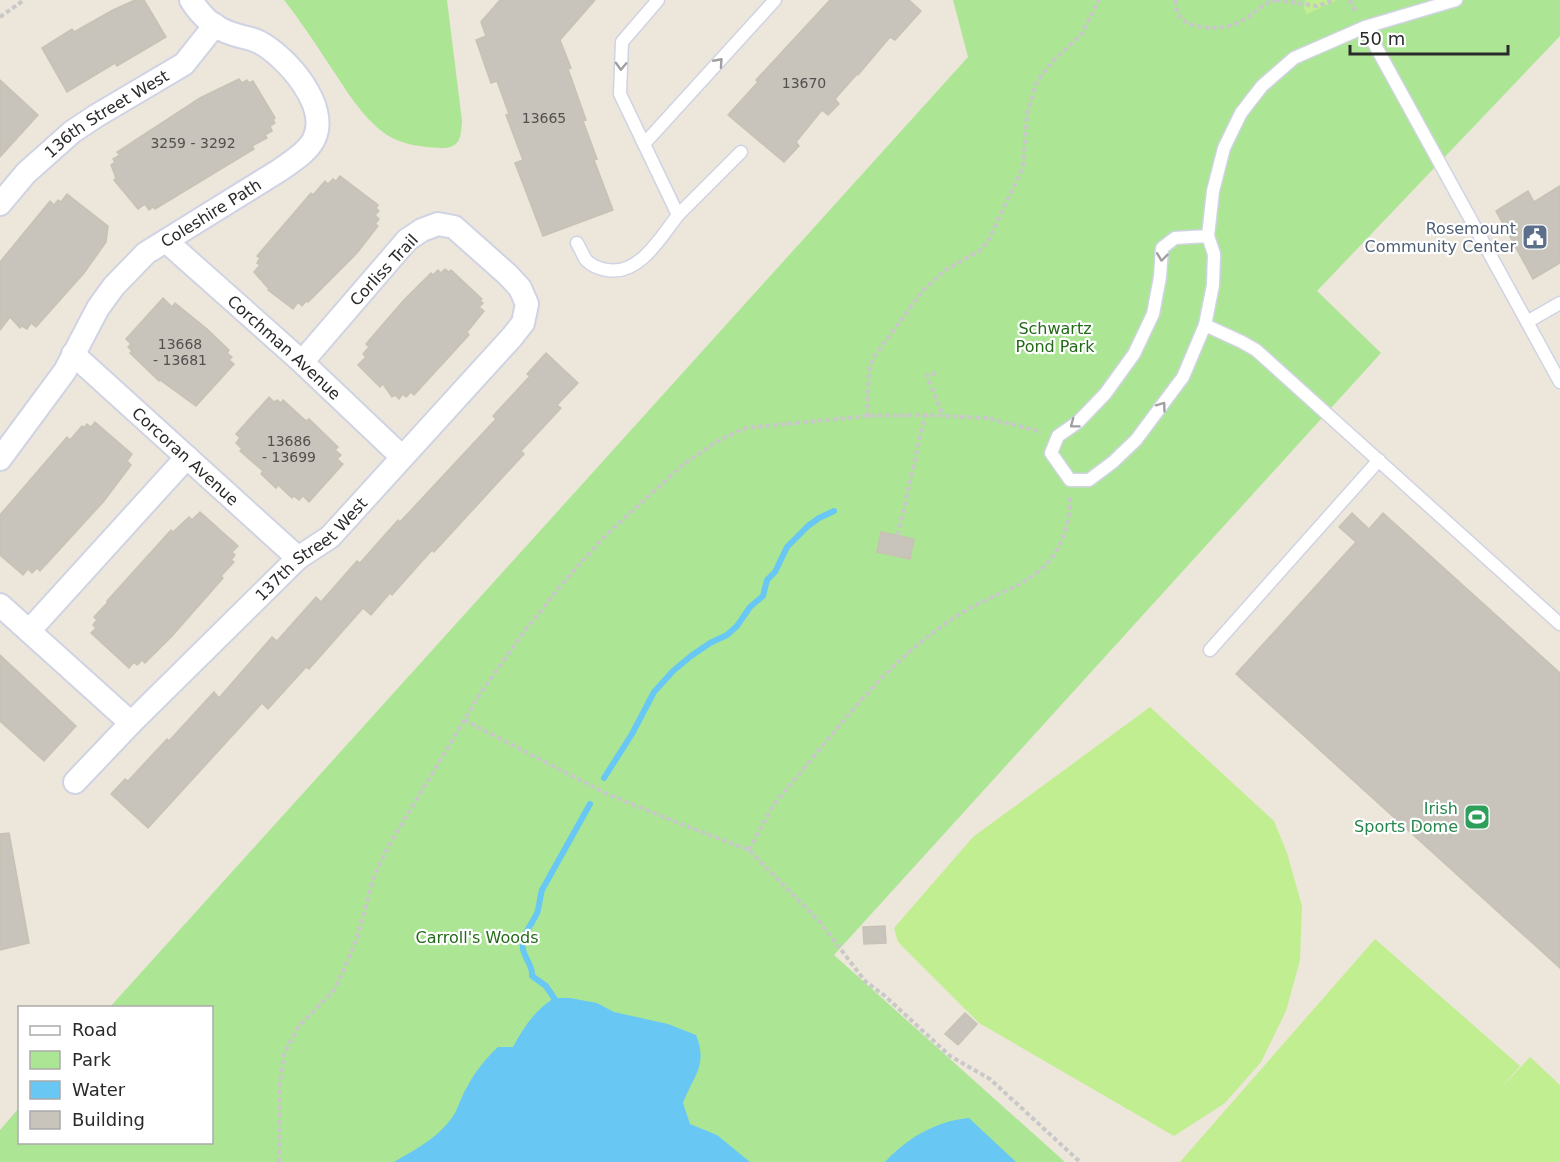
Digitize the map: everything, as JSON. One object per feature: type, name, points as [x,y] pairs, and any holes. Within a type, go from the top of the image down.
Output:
[{"type":"street","name":"Coleshire Path","points":[[0,459],[65,371],[98,308],[114,286],[146,253],[280,170],[301,155],[314,140],[318,118],[306,86],[274,52],[258,41],[229,33],[202,18],[191,0]]},
{"type":"street","name":"136th Street West","points":[[0,204],[26,173],[72,132],[184,64],[215,25]]},
{"type":"street","name":"Corliss Trail","points":[[302,362],[407,240],[422,230],[438,224],[454,226],[508,275],[520,288],[527,304]]},
{"type":"street","name":"Corchman Avenue","points":[[166,241],[302,362],[402,457]]},
{"type":"street","name":"137th Street West","points":[[75,782],[131,723],[298,558],[330,537],[512,337],[523,322],[527,304]]},
{"type":"street","name":"Corcoran Avenue","points":[[74,354],[298,558]]},
{"type":"street","points":[[29,631],[187,457]]},
{"type":"street","points":[[0,605],[131,723]]},
{"type":"lane","points":[[658,0],[622,42],[620,94],[678,215]]},
{"type":"lane","points":[[644,144],[775,0]]},
{"type":"lane","points":[[1208,236],[1175,238],[1162,248],[1160,277],[1153,314],[1134,354],[1105,394],[1078,422],[1058,436],[1051,453],[1070,480],[1089,480],[1113,462],[1136,440],[1183,378],[1205,325],[1213,285],[1214,254],[1208,236],[1213,191],[1224,148],[1242,113],[1262,86],[1294,58],[1365,27],[1456,0]]},
{"type":"lane","points":[[1365,27],[1560,382]]},
{"type":"lane","points":[[577,243],[587,260],[598,268],[618,272],[634,266],[678,215],[741,152]]},
{"type":"lane","points":[[1527,322],[1560,303]]},
{"type":"lane","points":[[1205,325],[1256,350],[1560,624]]},
{"type":"lane","points":[[1210,650],[1379,460]]},
{"type":"path","points":[[0,17],[24,0]]},
{"type":"path","points":[[867,416],[869,370],[873,358],[924,289],[947,269],[979,251],[988,241],[1023,167],[1027,114],[1037,81],[1048,66],[1081,36],[1099,0]]},
{"type":"path","points":[[1176,0],[1175,7],[1185,22],[1218,29],[1233,26],[1264,3],[1276,0],[1317,6],[1334,0]]},
{"type":"path","points":[[936,373],[927,375],[944,416]]},
{"type":"path","points":[[898,535],[925,415]]},
{"type":"path","points":[[279,1162],[280,1083],[284,1054],[298,1027],[334,990],[357,938],[375,874],[389,845],[464,720],[520,637],[606,534],[685,463],[721,439],[746,428],[867,416],[925,415],[987,418],[1058,436]]},
{"type":"path","points":[[749,850],[771,809],[783,793],[868,692],[892,668],[929,636],[969,609],[1023,582],[1050,559],[1070,518],[1070,480]]},
{"type":"path","points":[[464,720],[608,794],[749,850],[819,921],[852,965],[874,988],[950,1056],[990,1079],[1080,1162]]},
{"type":"green space","points":[[284,0],[447,0],[462,121],[458,141],[452,147],[447,148],[420,146],[393,138],[377,127],[353,100]]},
{"type":"green space","name":"Schwartz Pond Park","points":[[953,0],[1560,0],[1560,36],[1317,291],[1381,353],[834,955],[1065,1162],[0,1162],[0,1130],[18,1109],[18,1144],[213,1144],[213,1006],[111,1006],[968,57]]},
{"type":"green space","points":[[1305,0],[1337,0],[1307,14],[1304,8]]},
{"type":"green space","points":[[1150,707],[1274,821],[1287,853],[1302,906],[1300,960],[1286,1011],[1261,1062],[1225,1103],[1174,1136],[979,1023],[898,942],[894,928],[973,837]]},
{"type":"green space","points":[[1375,939],[1520,1066],[1498,1091],[1530,1057],[1560,1085],[1560,1162],[1180,1162]]},
{"type":"water","points":[[554,998],[570,998],[597,1003],[614,1012],[668,1024],[696,1035],[701,1054],[700,1062],[683,1103],[690,1124],[717,1135],[750,1162],[394,1162],[420,1147],[443,1129],[455,1113],[470,1082],[485,1061],[498,1047],[513,1047],[530,1020]]},
{"type":"water","points":[[969,1118],[1016,1162],[885,1162],[903,1145],[923,1132],[945,1123]]},
{"type":"building","points":[[135,0],[144,0],[166,37],[117,66],[115,63],[67,92],[42,48],[72,29],[74,32]]},
{"type":"building","points":[[500,0],[595,0],[560,40],[571,68],[568,69],[586,120],[583,121],[597,159],[594,160],[613,210],[543,236],[515,163],[523,160],[506,115],[509,114],[497,81],[491,83],[476,40],[486,36],[481,22]]},
{"type":"building","points":[[830,0],[909,0],[921,11],[895,40],[890,37],[835,99],[839,104],[828,115],[822,110],[796,142],[799,146],[784,162],[728,115],[758,82],[756,80]]},
{"type":"building","points":[[239,79],[242,83],[247,80],[249,83],[253,81],[275,118],[273,120],[275,123],[270,126],[272,131],[265,135],[267,138],[252,146],[254,149],[155,209],[153,207],[149,210],[145,204],[138,209],[114,180],[116,178],[111,165],[115,162],[113,159],[120,155],[117,152],[200,98]]},
{"type":"building","points":[[0,80],[38,115],[0,157]]},
{"type":"building","points":[[340,176],[378,205],[376,208],[379,211],[375,215],[379,219],[375,224],[378,226],[357,253],[308,302],[306,301],[302,306],[298,302],[293,309],[268,290],[254,272],[260,265],[257,263],[260,258],[257,256],[311,193],[313,195],[325,181],[328,184],[333,179],[336,181]]},
{"type":"building","name":"Rosemount Community Center","points":[[1560,186],[1560,263],[1533,279],[1496,211],[1528,191],[1534,202]]},
{"type":"building","points":[[67,194],[108,226],[106,242],[84,273],[36,327],[31,323],[27,329],[22,326],[20,328],[10,317],[0,330],[0,262],[50,201],[54,205],[58,200],[61,202]]},
{"type":"building","points":[[445,269],[449,272],[451,270],[482,299],[480,301],[483,303],[479,307],[484,311],[467,332],[469,335],[414,395],[411,392],[406,397],[403,394],[399,399],[395,395],[392,397],[383,384],[380,387],[358,365],[366,357],[363,354],[369,347],[366,344],[431,273],[433,275],[438,270],[441,273]]},
{"type":"building","points":[[163,298],[172,307],[175,303],[207,329],[229,350],[227,353],[232,357],[229,360],[234,364],[196,406],[159,381],[130,353],[132,351],[128,347],[131,344],[126,339]]},
{"type":"building","points":[[546,353],[578,383],[557,405],[561,408],[521,451],[524,454],[434,552],[432,550],[371,615],[363,608],[309,669],[306,667],[268,709],[262,703],[148,828],[111,794],[125,779],[128,781],[167,739],[169,741],[214,692],[219,698],[272,637],[277,641],[316,597],[321,602],[357,561],[360,563],[398,520],[400,522],[496,419],[493,416],[530,376],[527,374]]},
{"type":"building","points":[[269,397],[274,402],[277,400],[281,403],[283,400],[306,421],[309,419],[338,447],[335,450],[341,455],[337,459],[343,464],[309,502],[303,496],[299,500],[294,496],[292,498],[278,485],[276,488],[261,474],[263,471],[240,451],[242,449],[236,443],[240,438],[236,434]]},
{"type":"building","points":[[95,422],[132,454],[127,461],[131,465],[104,501],[40,571],[37,568],[32,573],[28,569],[23,575],[0,555],[0,515],[67,437],[70,440],[82,426],[84,428],[87,424],[91,427]]},
{"type":"building","points":[[200,512],[238,546],[232,552],[235,555],[231,560],[234,562],[221,576],[223,578],[173,635],[145,663],[142,660],[137,665],[134,662],[129,668],[91,633],[96,628],[93,625],[97,620],[94,617],[171,530],[173,532],[189,517],[192,520]]},
{"type":"building","name":"Irish Sports Dome","points":[[1352,513],[1369,529],[1383,513],[1560,673],[1560,968],[1236,674],[1356,542],[1339,527]]},
{"type":"building","points":[[881,532],[914,539],[910,559],[877,552]]},
{"type":"building","points":[[0,655],[76,726],[44,761],[0,721]]},
{"type":"building","points":[[9,833],[29,943],[0,950],[0,834]]},
{"type":"building","points":[[885,926],[886,943],[864,944],[863,927]]},
{"type":"building","points":[[965,1013],[977,1024],[958,1045],[945,1034]]},
{"type":"waterway","points":[[604,778],[632,734],[654,692],[673,671],[691,656],[727,635],[737,626],[750,607],[763,596],[767,580],[775,572],[787,547],[808,526],[834,511]]},
{"type":"waterway","points":[[554,998],[546,986],[532,976],[523,944],[538,911],[542,890],[590,804]]},
{"type":"place","name":"Rosemount Community Center","points":[[1535,237]]},
{"type":"place","name":"Irish Sports Dome","points":[[1477,817]]},
{"type":"park label","name":"Carroll's Woods","points":[[477,937]]}]
